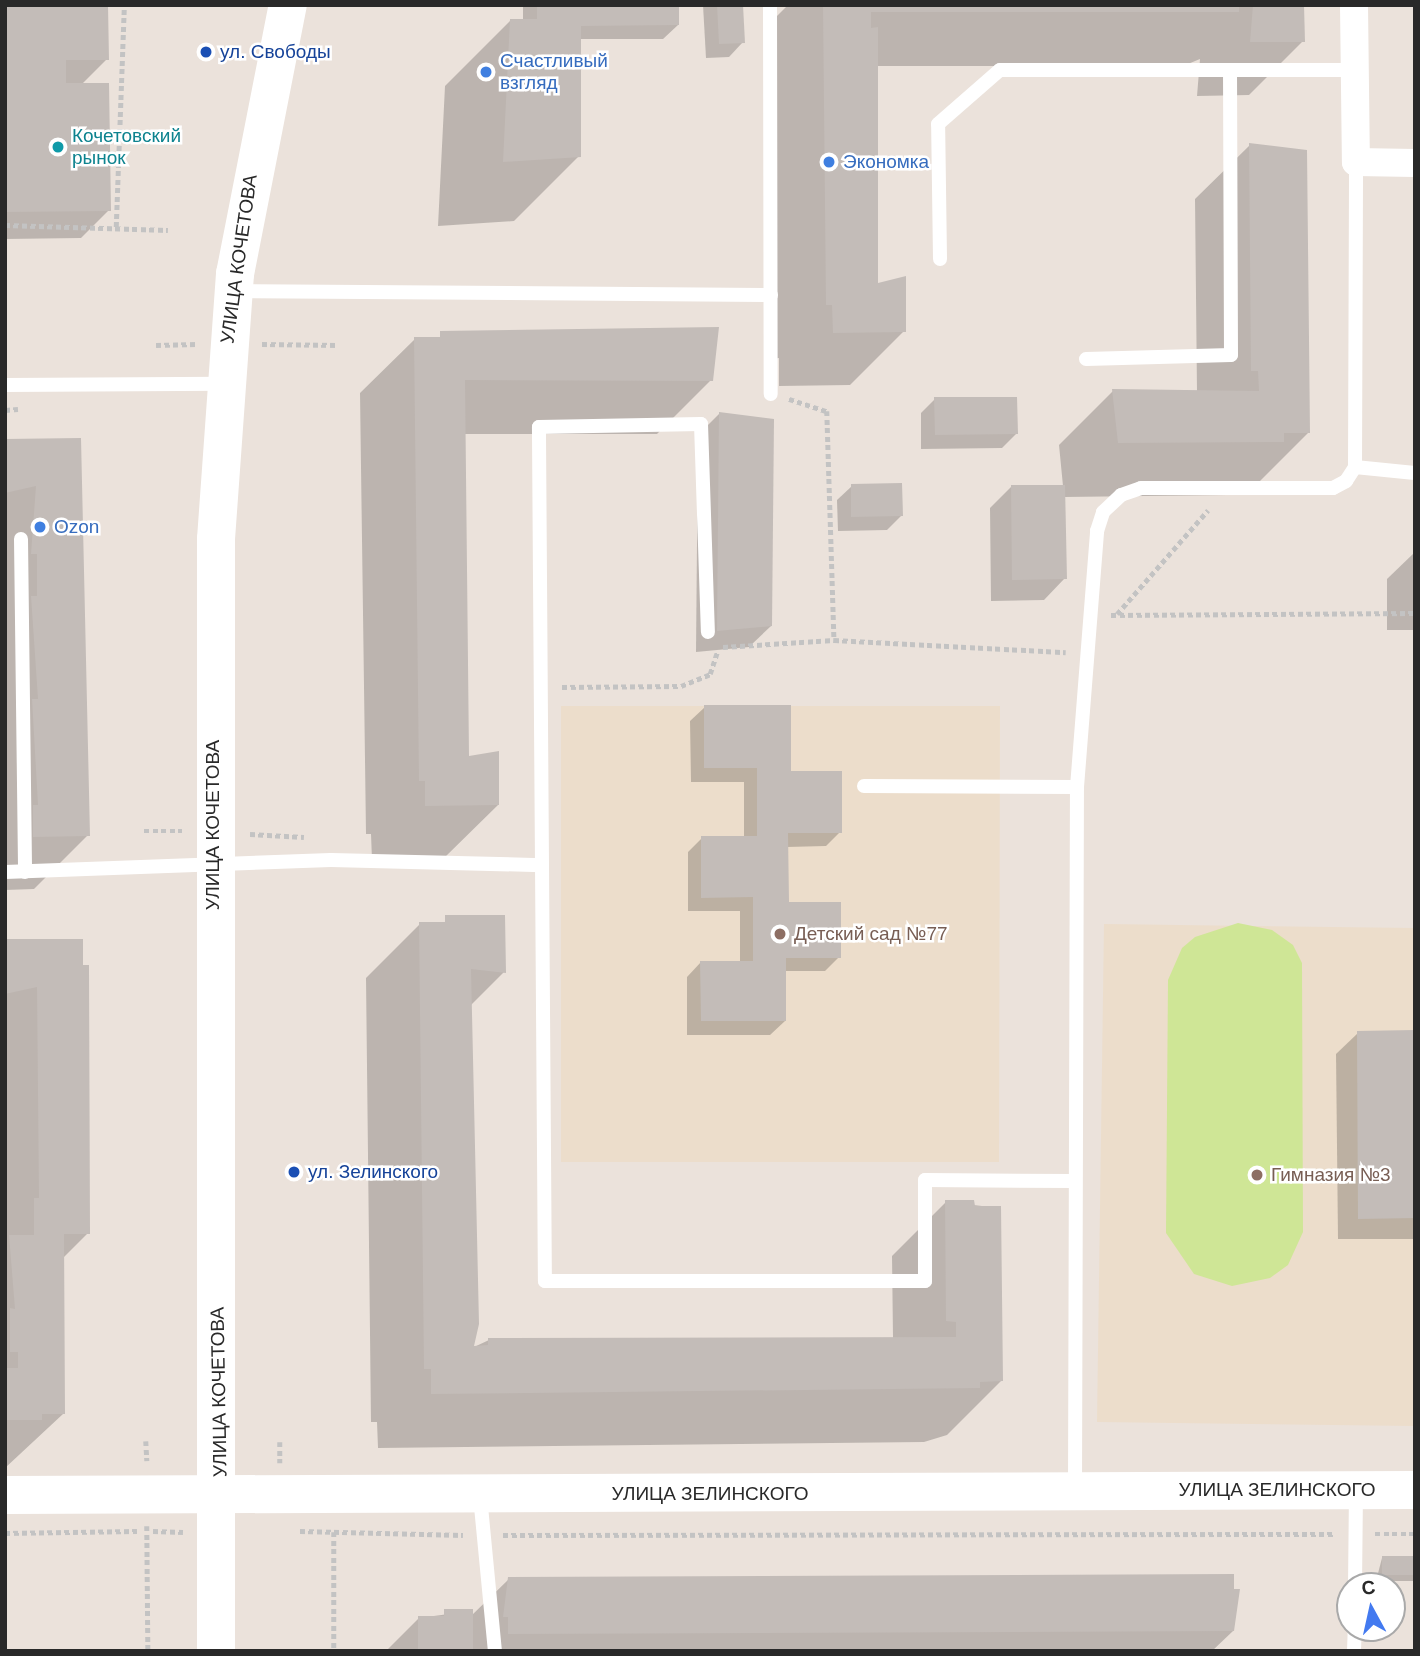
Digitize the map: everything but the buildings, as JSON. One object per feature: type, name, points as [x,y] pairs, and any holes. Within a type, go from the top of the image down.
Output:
[{"type":"main road","name":"УЛИЦА КОЧЕТОВА","points":[[216,1651],[219,1513],[211,865],[224,384],[233,290],[250,172],[288,5]]},
{"type":"main road","name":"УЛИЦА ЗЕЛИНСКОГО","points":[[5,1495],[147,1494],[219,1513],[480,1496],[1415,1490]]},
{"type":"street","points":[[1354,5],[1356,162],[1415,163]]},
{"type":"lane","points":[[770,5],[771,394]]},
{"type":"lane","points":[[940,259],[938,124],[1000,70],[1355,70]]},
{"type":"lane","points":[[1086,359],[1231,355],[1230,71]]},
{"type":"lane","points":[[1075,1491],[1077,787],[1084,654],[1097,531],[1103,512],[1121,495],[1141,488],[1333,488],[1356,467],[1356,162]]},
{"type":"lane","points":[[233,290],[771,295]]},
{"type":"lane","points":[[5,385],[224,384]]},
{"type":"lane","points":[[708,632],[701,424],[539,428],[545,1281],[925,1280],[925,1180],[1076,1181]]},
{"type":"lane","points":[[1356,467],[1415,474]]},
{"type":"lane","points":[[21,539],[25,872]]},
{"type":"lane","points":[[864,786],[1077,787]]},
{"type":"lane","points":[[5,872],[331,860],[541,865]]},
{"type":"lane","points":[[1355,1572],[1356,1490]]},
{"type":"lane","points":[[480,1496],[495,1651]]},
{"type":"path","points":[[116,227],[124,5]]},
{"type":"path","points":[[5,225],[169,230]]},
{"type":"path","points":[[771,394],[827,411],[834,640]]},
{"type":"path","points":[[1117,615],[1228,488]]},
{"type":"path","points":[[1087,617],[1415,613]]},
{"type":"path","points":[[541,687],[681,686],[710,674],[719,648],[834,640],[1084,654]]},
{"type":"path","points":[[146,1441],[148,1651]]},
{"type":"path","points":[[5,1533],[147,1531],[219,1513]]},
{"type":"path","points":[[295,1531],[484,1535],[1415,1534]]},
{"type":"path","points":[[334,1532],[334,1651]]},
{"type":"shaded area","name":"Детский сад №77","points":[[561,706],[1000,706],[999,1162],[561,1162]]},
{"type":"shaded area","name":"Гимназия №3","points":[[1104,924],[1415,928],[1415,1426],[1097,1422]]},
{"type":"green space","points":[[1238,923],[1272,930],[1293,945],[1302,963],[1303,1232],[1288,1265],[1270,1278],[1232,1286],[1194,1274],[1166,1233],[1168,980],[1182,948],[1195,937]]},
{"type":"place","name":"ул. Свободы","points":[[206,52]]},
{"type":"place","name":"Счастливый взгляд","points":[[486,72]]},
{"type":"place","name":"Кочетовский рынок","points":[[58,147]]},
{"type":"place","name":"Экономка","points":[[829,162]]},
{"type":"place","name":"Ozon","points":[[40,527]]},
{"type":"place","name":"Детский сад №77","points":[[780,934]]},
{"type":"place","name":"ул. Зелинского","points":[[294,1172]]},
{"type":"place","name":"Гимназия №3","points":[[1257,1175]]}]
